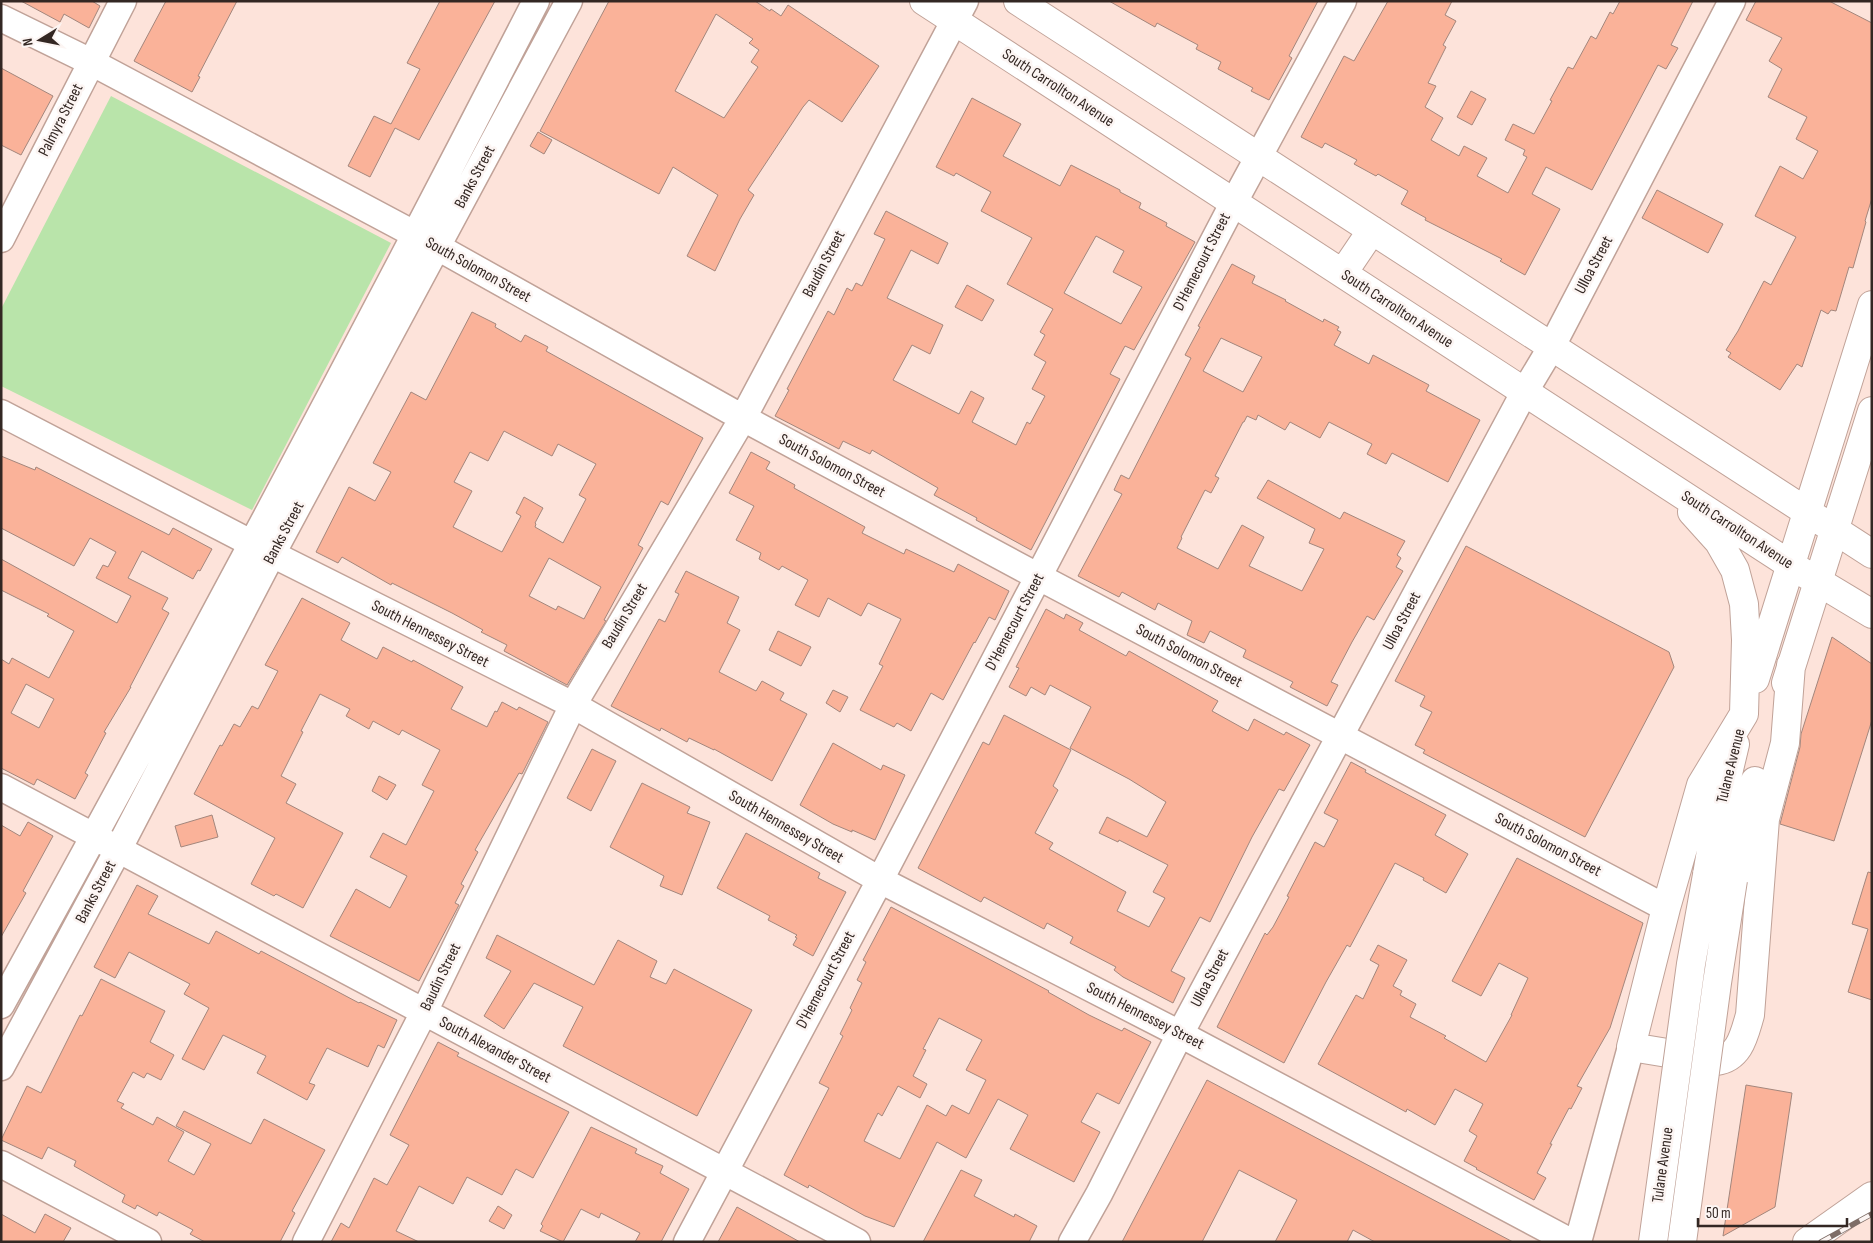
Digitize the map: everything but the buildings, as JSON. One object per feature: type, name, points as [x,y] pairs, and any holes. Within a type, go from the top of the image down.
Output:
[{"type":"main road","name":"South Carrollton Avenue","points":[[924,1],[959,11],[1234,202],[1789,564],[1872,614]]},
{"type":"main road","points":[[1018,1],[1872,554]]},
{"type":"main road","points":[[1344,273],[1372,230]]},
{"type":"main road","name":"Tulane Avenue","points":[[1682,1242],[1716,993],[1720,877],[1714,833],[1744,714],[1789,564],[1872,305]]},
{"type":"main road","name":"Tulane Avenue","points":[[1653,1242],[1691,964],[1720,877],[1741,836],[1758,770],[1872,411]]},
{"type":"main road","points":[[1669,486],[1719,542],[1735,570],[1744,604],[1746,631],[1744,714],[1702,784],[1666,908],[1631,1047],[1716,1061],[1732,1056],[1743,1039],[1750,1015],[1765,819],[1785,743],[1791,665]]},
{"type":"main road","points":[[1807,1242],[1872,1196]]},
{"type":"street","name":"Palmyra Street","points":[[1,239],[123,1]]},
{"type":"street","name":"Banks Street","points":[[427,241],[536,1]]},
{"type":"street","name":"Banks Street","points":[[1,1005],[94,837],[262,549],[427,241],[569,1]]},
{"type":"street","name":"D'Hemecourt Street","points":[[687,1242],[880,880],[1234,202],[1343,1]]},
{"type":"street","name":"Ulloa Street","points":[[1072,1242],[1099,1194],[1180,1034],[1525,392],[1552,346],[1732,1]]},
{"type":"street","name":"Baudin Street","points":[[306,1242],[424,1012],[573,705],[742,418],[959,11]]},
{"type":"street","name":"South Solomon Street","points":[[1,18],[91,62],[427,241],[742,418],[1666,908]]},
{"type":"street","name":"South Hennessey Street","points":[[1,413],[262,549],[573,705],[880,880],[1180,1034],[1571,1242]]},
{"type":"street","name":"Banks Street","points":[[1,1067],[118,850],[262,549]]},
{"type":"street","name":"South Alexander Street","points":[[1,787],[857,1242]]},
{"type":"street","points":[[1578,1242],[1631,1047]]},
{"type":"street","points":[[1,1164],[148,1242]]},
{"type":"green space","points":[[111,96],[391,243],[252,510],[1,386],[1,309]]},
{"type":"railway","points":[[1821,1242],[1872,1214]]}]
